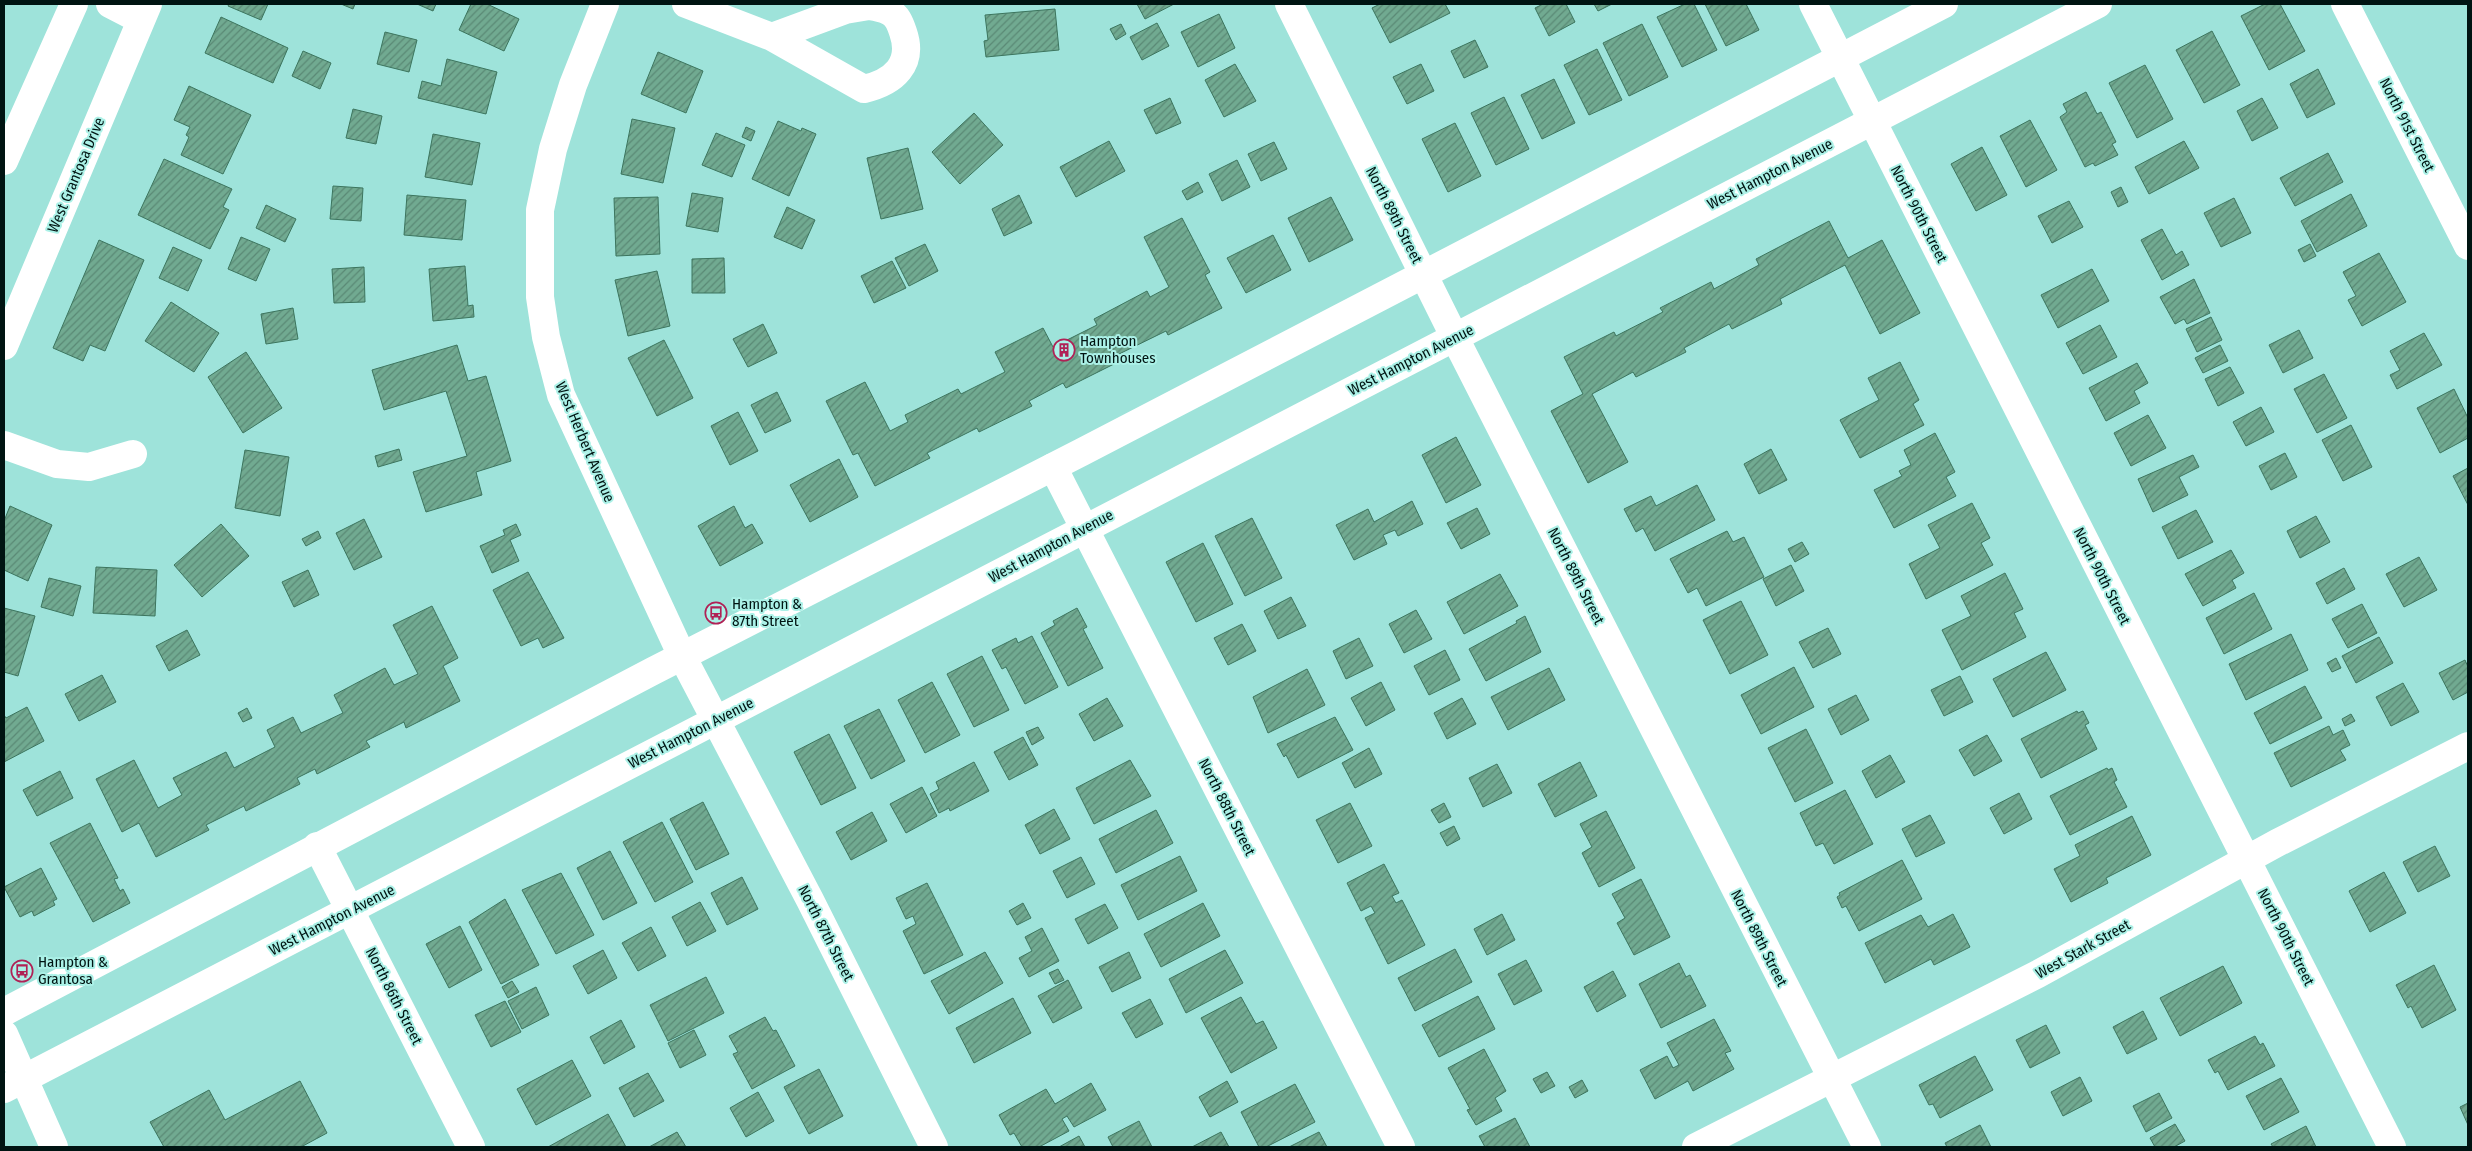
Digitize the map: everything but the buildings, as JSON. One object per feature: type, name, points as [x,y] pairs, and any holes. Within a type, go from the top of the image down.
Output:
[{"type":"street","points":[[4,161],[74,4]]},
{"type":"street","points":[[110,4],[144,12]]},
{"type":"street","name":"West Herbert Avenue","points":[[605,4],[573,85],[553,149],[540,210],[540,297],[546,337],[561,395],[682,656],[715,720]]},
{"type":"street","points":[[686,4],[772,37]]},
{"type":"street","name":"North 89th Street","points":[[1289,4],[1455,338],[1867,1147]]},
{"type":"street","name":"North 90th Street","points":[[1813,4],[2392,1147]]},
{"type":"street","points":[[4,1012],[682,656],[1053,467],[1944,4]]},
{"type":"street","name":"West Hampton Avenue","points":[[14,1084],[2098,4]]},
{"type":"street","name":"North 91st Street","points":[[2345,4],[2468,246]]},
{"type":"street","name":"West Grantosa Drive","points":[[4,346],[144,12]]},
{"type":"street","points":[[4,444],[57,464],[90,467],[133,454]]},
{"type":"street","name":"North 88th Street","points":[[1053,467],[1401,1147]]},
{"type":"street","name":"North 87th Street","points":[[715,720],[810,900],[934,1147]]},
{"type":"street","name":"West Stark Street","points":[[1696,1147],[2038,974],[2246,860],[2468,746]]},
{"type":"street","name":"North 86th Street","points":[[317,846],[471,1147]]},
{"type":"street","points":[[4,1034],[14,1084],[54,1147]]},
{"type":"place","name":"Hampton Townhouses","points":[[1064,350]]},
{"type":"place","name":"Hampton & 87th Street","points":[[716,613]]},
{"type":"place","name":"Hampton & Grantosa","points":[[22,971]]}]
